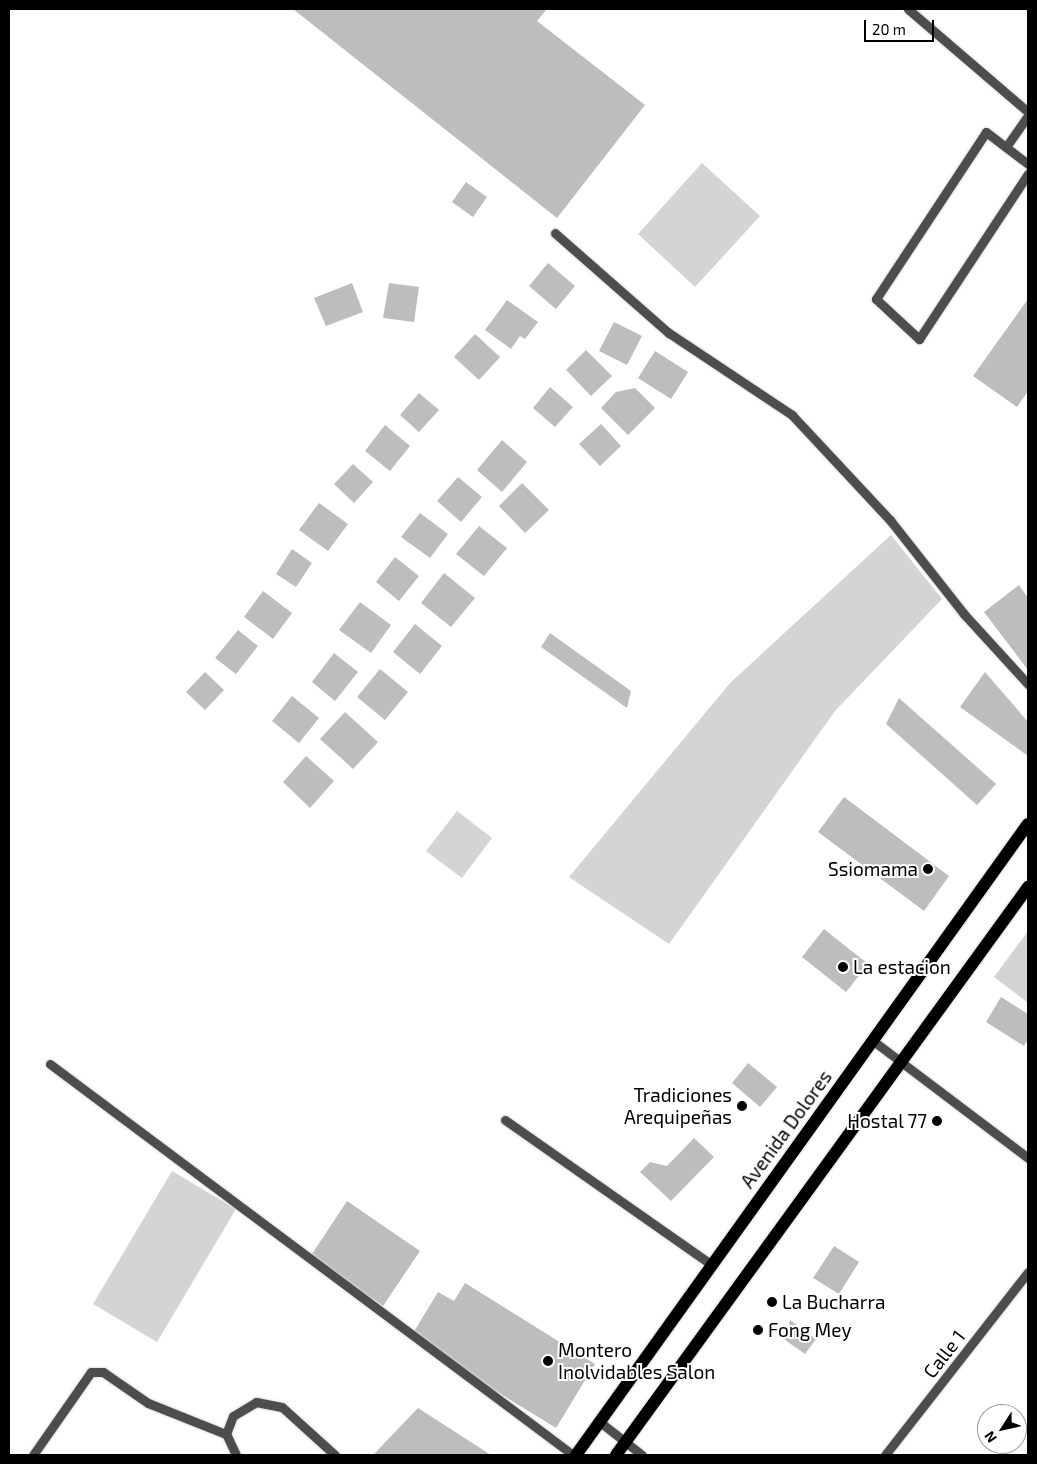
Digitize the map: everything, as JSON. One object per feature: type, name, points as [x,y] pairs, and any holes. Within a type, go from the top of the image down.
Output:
[{"type":"main road","name":"Avenida Dolores","points":[[574,1455],[600,1422],[1028,824]]},
{"type":"main road","points":[[616,1455],[1028,887]]},
{"type":"street","points":[[908,9],[1028,112]]},
{"type":"street","points":[[1006,147],[1028,116]]},
{"type":"street","points":[[1028,164],[986,132],[876,299],[919,339],[1028,174]]},
{"type":"street","points":[[555,233],[669,333],[792,415],[863,490],[964,614],[1028,684]]},
{"type":"street","points":[[872,1040],[1028,1158]]},
{"type":"street","points":[[50,1064],[574,1455]]},
{"type":"street","points":[[505,1120],[712,1265]]},
{"type":"street","name":"Calle 1","points":[[885,1455],[1028,1272]]},
{"type":"street","points":[[33,1455],[91,1372],[103,1372],[148,1404],[226,1434],[236,1455]]},
{"type":"street","points":[[226,1434],[233,1416],[256,1402],[282,1408],[335,1455]]},
{"type":"street","points":[[600,1422],[642,1455]]},
{"type":"shaded area","points":[[702,163],[760,216],[695,287],[638,234]]},
{"type":"shaded area","points":[[891,535],[942,599],[835,711],[669,944],[569,877],[730,683]]},
{"type":"shaded area","points":[[457,811],[492,838],[462,878],[426,851]]},
{"type":"shaded area","points":[[1028,931],[1028,1003],[994,977]]},
{"type":"shaded area","points":[[172,1171],[236,1209],[157,1342],[93,1304]]},
{"type":"building","points":[[293,9],[547,9],[537,21],[645,105],[557,218]]},
{"type":"building","points":[[466,182],[487,197],[473,217],[452,202]]},
{"type":"building","points":[[548,263],[575,286],[556,309],[529,286]]},
{"type":"building","points":[[352,283],[363,312],[326,326],[314,298]]},
{"type":"building","points":[[389,283],[419,287],[414,322],[383,318]]},
{"type":"building","points":[[1028,299],[1028,391],[1017,407],[973,376]]},
{"type":"building","points":[[507,300],[538,322],[525,339],[520,336],[511,349],[485,330]]},
{"type":"building","points":[[614,322],[642,336],[627,365],[599,351]]},
{"type":"building","points":[[475,334],[500,357],[479,380],[454,357]]},
{"type":"building","points":[[586,350],[612,376],[591,396],[566,370]]},
{"type":"building","points":[[655,351],[688,372],[671,399],[638,378]]},
{"type":"building","points":[[550,387],[573,407],[555,427],[533,408]]},
{"type":"building","points":[[635,388],[655,408],[628,435],[601,408],[616,392]]},
{"type":"building","points":[[419,393],[439,410],[419,432],[400,415]]},
{"type":"building","points":[[601,424],[621,446],[600,466],[579,444]]},
{"type":"building","points":[[385,425],[410,446],[390,471],[365,451]]},
{"type":"building","points":[[502,440],[527,462],[502,492],[477,470]]},
{"type":"building","points":[[353,464],[373,482],[354,503],[334,484]]},
{"type":"building","points":[[458,477],[482,497],[461,522],[437,501]]},
{"type":"building","points":[[522,483],[549,510],[525,533],[499,506]]},
{"type":"building","points":[[319,503],[348,524],[328,551],[299,530]]},
{"type":"building","points":[[420,513],[448,534],[430,558],[401,537]]},
{"type":"building","points":[[479,526],[507,548],[484,576],[456,554]]},
{"type":"building","points":[[292,549],[312,563],[296,587],[276,574]]},
{"type":"building","points":[[395,557],[419,576],[399,601],[376,582]]},
{"type":"building","points":[[444,573],[475,598],[451,627],[421,603]]},
{"type":"building","points":[[1019,585],[1028,598],[1028,670],[984,612]]},
{"type":"building","points":[[263,591],[292,613],[273,639],[244,617]]},
{"type":"building","points":[[360,602],[391,625],[371,653],[339,630]]},
{"type":"building","points":[[415,624],[442,646],[420,674],[393,652]]},
{"type":"building","points":[[238,630],[258,646],[236,674],[215,658]]},
{"type":"building","points":[[550,633],[631,691],[627,708],[541,647]]},
{"type":"building","points":[[334,653],[358,672],[335,701],[312,682]]},
{"type":"building","points":[[380,669],[408,692],[385,720],[357,697]]},
{"type":"building","points":[[205,672],[224,690],[205,710],[186,692]]},
{"type":"building","points":[[985,672],[1028,722],[1028,756],[960,707]]},
{"type":"building","points":[[292,696],[319,718],[299,743],[272,721]]},
{"type":"building","points":[[899,698],[996,784],[977,805],[886,724]]},
{"type":"building","points":[[345,712],[378,742],[353,769],[320,739]]},
{"type":"building","points":[[306,756],[334,781],[310,808],[283,782]]},
{"type":"building","points":[[844,797],[949,876],[924,911],[818,832]]},
{"type":"building","points":[[824,929],[868,964],[846,992],[802,957]]},
{"type":"building","points":[[1001,997],[1028,1014],[1028,1039],[1024,1046],[986,1022]]},
{"type":"building","points":[[748,1063],[777,1087],[760,1107],[732,1083]]},
{"type":"building","points":[[694,1138],[714,1157],[671,1201],[640,1172],[650,1162],[667,1166]]},
{"type":"building","points":[[347,1201],[420,1251],[383,1306],[310,1257]]},
{"type":"building","points":[[834,1246],[859,1262],[839,1294],[813,1278]]},
{"type":"building","points":[[465,1283],[595,1364],[556,1428],[410,1338],[438,1292],[454,1301]]},
{"type":"building","points":[[790,1320],[816,1339],[805,1354],[785,1340]]},
{"type":"building","points":[[418,1408],[491,1455],[373,1455]]},
{"type":"place","name":"Ssiomama","points":[[928,869]]},
{"type":"place","name":"La estacion","points":[[843,967]]},
{"type":"place","name":"Tradiciones Arequipeñas","points":[[742,1106]]},
{"type":"place","name":"Hostal 77","points":[[937,1121]]},
{"type":"place","name":"La Bucharra","points":[[772,1302]]},
{"type":"place","name":"Fong Mey","points":[[758,1330]]},
{"type":"place","name":"Montero Inolvidables Salon","points":[[548,1361]]}]
